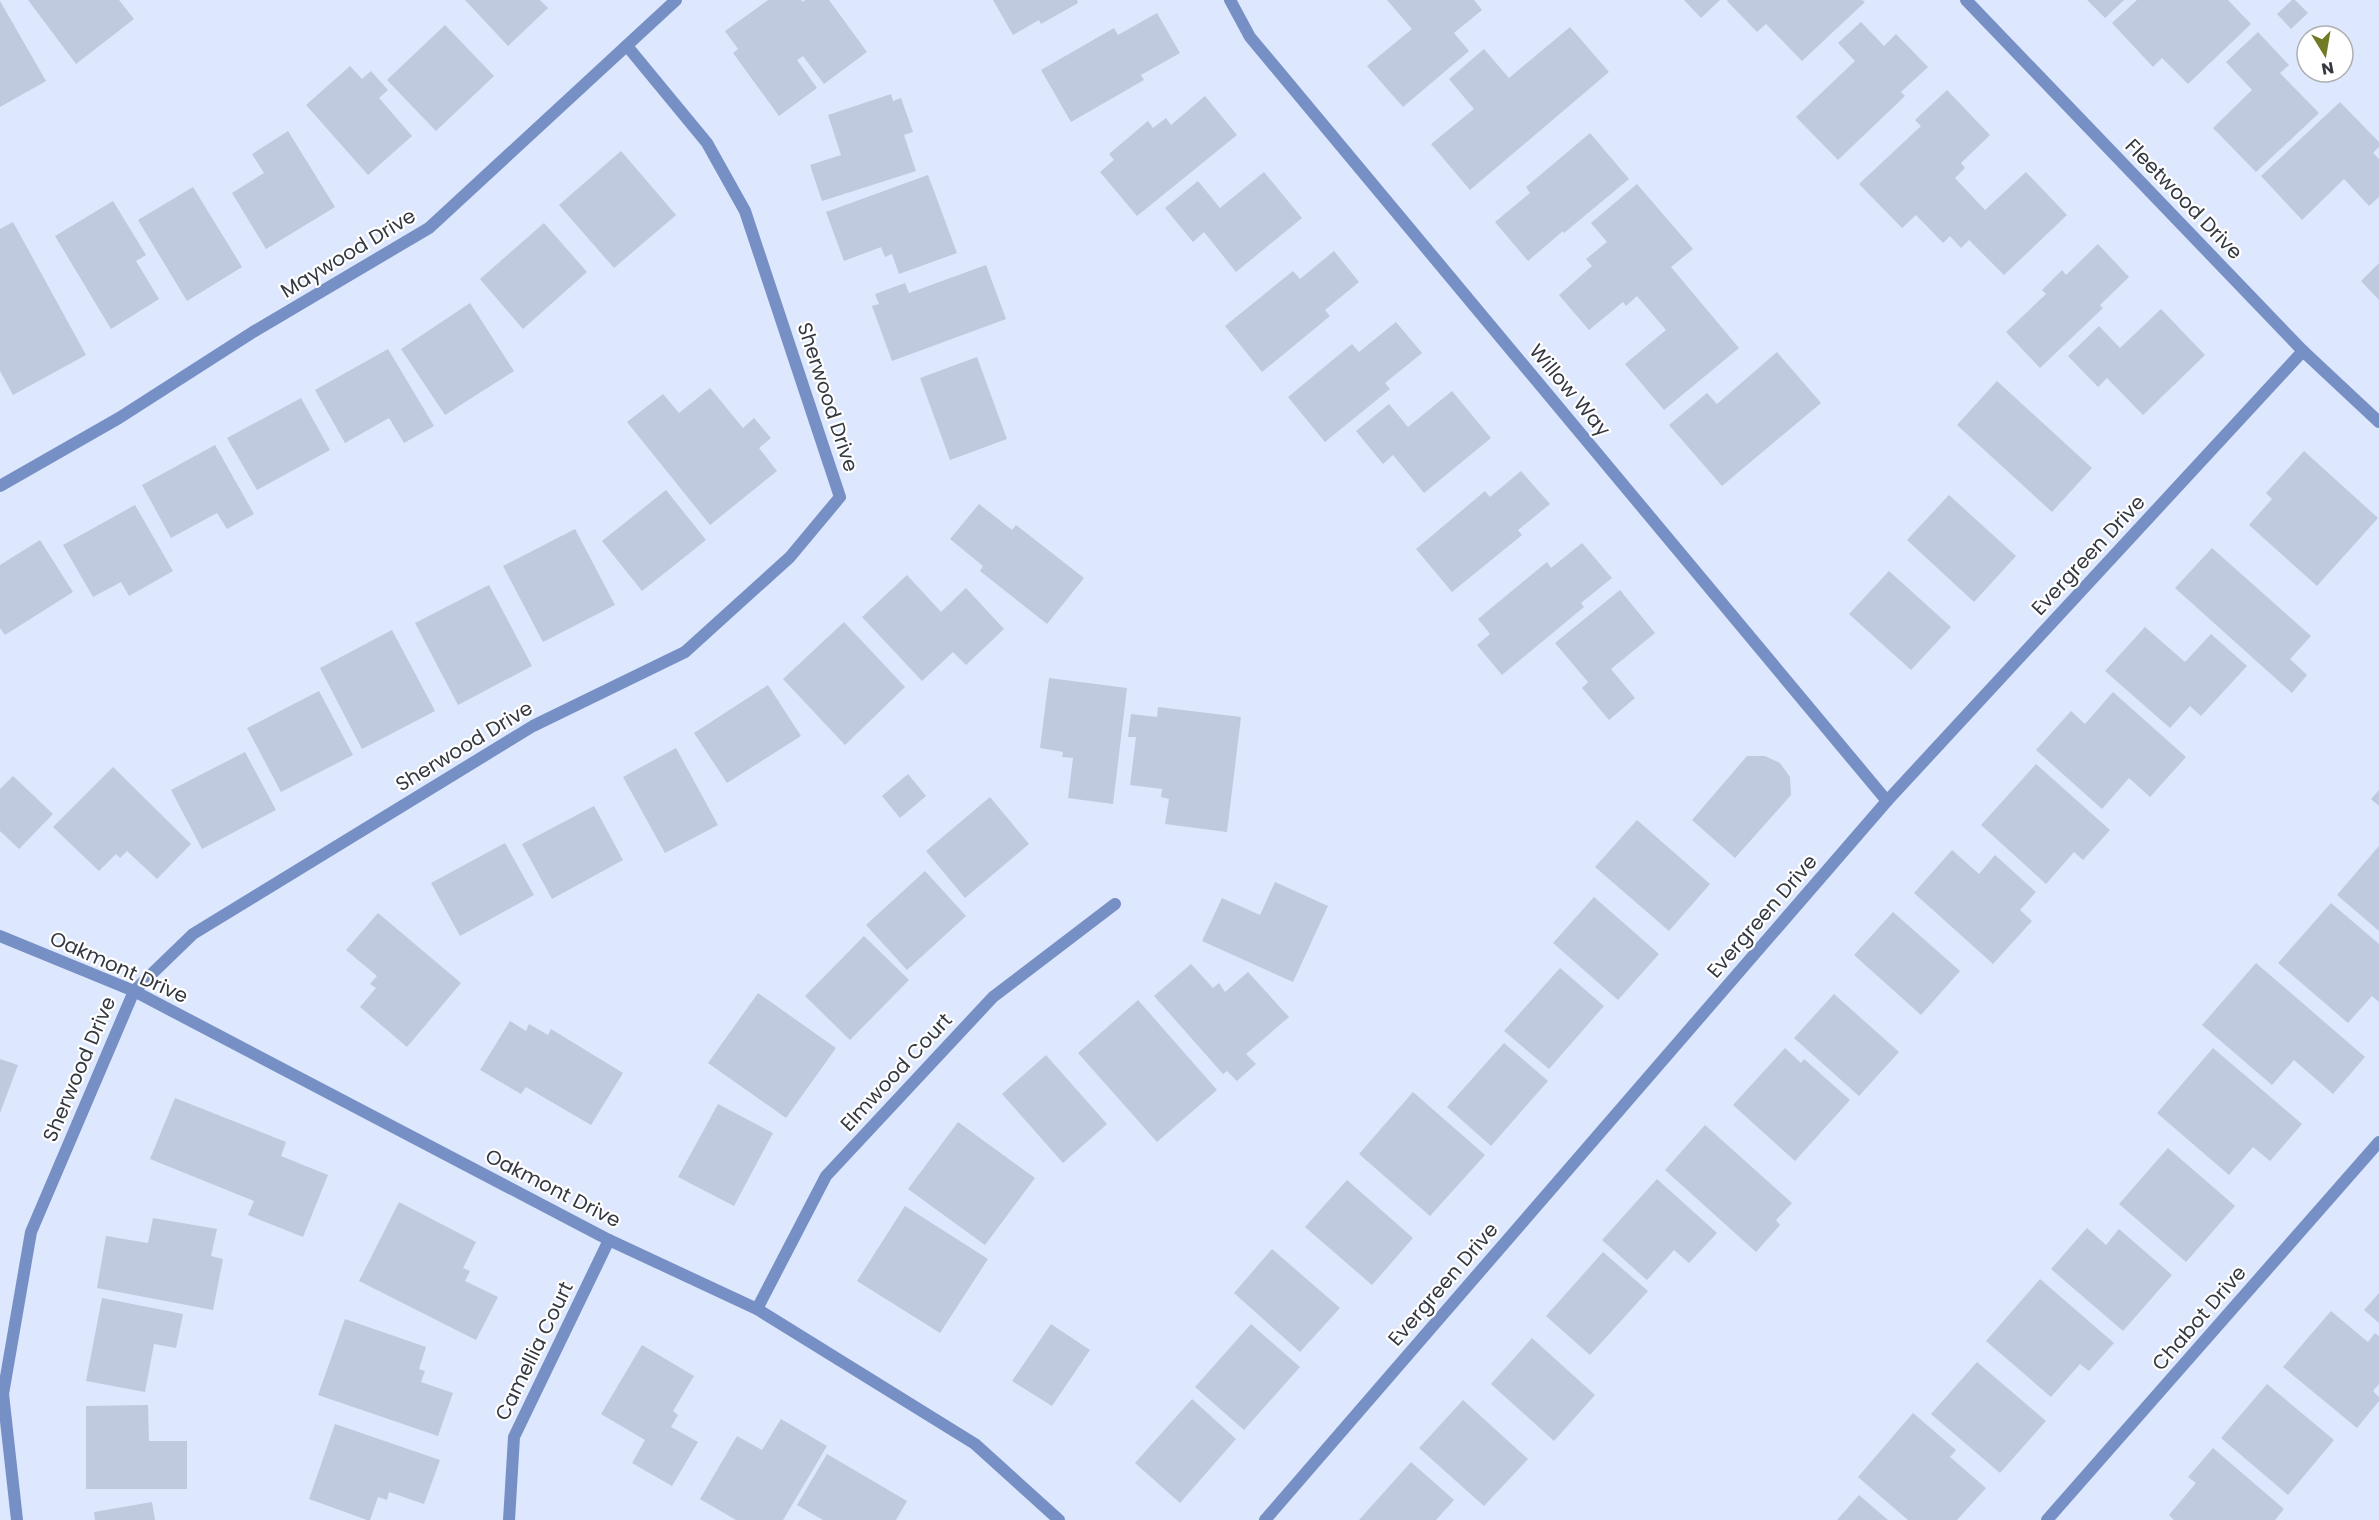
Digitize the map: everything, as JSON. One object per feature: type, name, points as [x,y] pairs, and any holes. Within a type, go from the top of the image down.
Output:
[{"type":"street","name":"Maywood Drive","points":[[0,486],[119,418],[253,332],[429,228],[676,0]]},
{"type":"street","name":"Willow Way","points":[[1230,0],[1250,37],[1887,801]]},
{"type":"street","name":"Fleetwood Drive","points":[[1966,0],[2303,351],[2379,422]]},
{"type":"street","name":"Sherwood Drive","points":[[17,1520],[3,1394],[31,1232],[134,991],[193,934],[533,726],[685,652],[790,557],[840,497],[745,211],[707,143],[627,46]]},
{"type":"street","name":"Evergreen Drive","points":[[1265,1520],[1887,801],[2303,351]]},
{"type":"street","name":"Elmwood Court","points":[[757,1309],[826,1176],[993,997],[1115,904]]},
{"type":"street","name":"Oakmont Drive","points":[[0,936],[134,991],[609,1240],[757,1309],[975,1444],[1059,1520]]},
{"type":"street","name":"Chabot Drive","points":[[2047,1520],[2379,1142]]},
{"type":"street","name":"Camellia Court","points":[[509,1520],[514,1437],[609,1240]]},
{"type":"building","points":[[28,0],[119,0],[134,19],[76,64]]},
{"type":"building","points":[[465,0],[540,0],[548,8],[508,46]]},
{"type":"building","points":[[768,0],[801,0],[803,2],[805,0],[829,0],[867,52],[824,84],[803,56],[797,60],[817,88],[779,116],[733,53],[738,49],[725,31]]},
{"type":"building","points":[[993,0],[1077,0],[1078,3],[1041,24],[1039,20],[1013,35]]},
{"type":"building","points":[[1387,0],[1474,0],[1482,10],[1454,33],[1469,51],[1403,107],[1367,66],[1412,29]]},
{"type":"building","points":[[1684,0],[1720,0],[1701,18]]},
{"type":"building","points":[[1728,0],[1862,0],[1865,2],[1802,61],[1766,24],[1757,32]]},
{"type":"building","points":[[2087,0],[2124,0],[2105,18]]},
{"type":"building","points":[[2137,0],[2228,0],[2251,24],[2188,84],[2162,58],[2153,67],[2112,23]]},
{"type":"building","points":[[2292,0],[2295,0],[2308,13],[2291,29],[2277,14]]},
{"type":"building","points":[[0,1],[46,81],[0,107]]},
{"type":"building","points":[[1157,13],[1180,53],[1141,75],[1144,80],[1071,122],[1041,70],[1114,28],[1118,35]]},
{"type":"building","points":[[1861,22],[1884,46],[1896,34],[1928,67],[1901,92],[1905,96],[1838,160],[1796,117],[1855,61],[1838,43]]},
{"type":"building","points":[[445,25],[494,76],[436,131],[387,80]]},
{"type":"building","points":[[1570,27],[1609,72],[1470,190],[1431,144],[1474,109],[1449,79],[1484,49],[1509,78]]},
{"type":"building","points":[[2258,32],[2289,65],[2280,73],[2319,113],[2256,172],[2213,128],[2252,90],[2226,62]]},
{"type":"building","points":[[350,66],[362,79],[371,71],[388,90],[379,98],[412,136],[368,175],[306,105]]},
{"type":"building","points":[[1947,90],[1990,135],[1961,163],[1965,168],[1955,178],[1985,210],[2026,172],[2067,215],[2004,275],[1969,240],[1961,248],[1950,236],[1943,243],[1916,215],[1902,228],[1859,184],[1921,126],[1915,120]]},
{"type":"building","points":[[891,94],[893,101],[901,98],[913,132],[904,135],[916,171],[822,201],[810,165],[841,155],[828,115]]},
{"type":"building","points":[[1205,96],[1237,135],[1137,216],[1100,172],[1114,160],[1109,154],[1148,121],[1153,128],[1166,118],[1171,125]]},
{"type":"building","points":[[2340,102],[2379,142],[2379,147],[2373,153],[2379,159],[2379,197],[2369,206],[2344,179],[2302,220],[2261,176]]},
{"type":"building","points":[[288,131],[335,207],[266,249],[232,193],[264,173],[252,154]]},
{"type":"building","points":[[1590,133],[1629,179],[1528,261],[1495,222],[1530,193],[1526,187]]},
{"type":"building","points":[[621,151],[676,215],[614,268],[559,205]]},
{"type":"building","points":[[1264,172],[1302,218],[1236,272],[1204,232],[1193,242],[1165,208],[1198,181],[1220,208]]},
{"type":"building","points":[[928,175],[957,253],[899,274],[892,254],[885,257],[881,247],[844,261],[826,212]]},
{"type":"building","points":[[1637,184],[1693,249],[1671,267],[1739,348],[1664,410],[1625,364],[1666,330],[1637,296],[1626,306],[1623,302],[1589,330],[1559,295],[1592,266],[1586,259],[1607,242],[1591,223]]},
{"type":"building","points":[[193,187],[242,267],[187,301],[138,220]]},
{"type":"building","points":[[113,201],[146,255],[136,261],[159,299],[111,329],[55,236]]},
{"type":"building","points":[[13,222],[86,355],[13,395],[0,371],[0,229]]},
{"type":"building","points":[[544,223],[587,272],[523,329],[480,279]]},
{"type":"building","points":[[2098,244],[2129,277],[2100,305],[2103,308],[2040,368],[2006,332],[2046,294],[2042,290],[2062,270],[2066,275]]},
{"type":"building","points":[[1334,251],[1359,282],[1325,310],[1330,316],[1262,372],[1225,326],[1293,271],[1300,279]]},
{"type":"building","points":[[2379,263],[2379,300],[2361,281]]},
{"type":"building","points":[[986,265],[1006,319],[892,361],[872,306],[879,304],[875,294],[905,283],[909,293]]},
{"type":"building","points":[[470,303],[514,371],[445,415],[401,349]]},
{"type":"building","points":[[2161,309],[2205,355],[2143,415],[2107,378],[2098,387],[2068,356],[2099,326],[2120,348]]},
{"type":"building","points":[[1396,322],[1422,353],[1385,383],[1390,389],[1325,442],[1288,397],[1352,344],[1359,352]]},
{"type":"building","points":[[388,349],[434,426],[404,443],[389,418],[345,443],[315,390]]},
{"type":"building","points":[[1777,352],[1821,403],[1722,486],[1669,425],[1707,393],[1717,404]]},
{"type":"building","points":[[977,357],[1007,439],[950,460],[920,378]]},
{"type":"building","points":[[1997,381],[2092,468],[2052,512],[1957,425]]},
{"type":"building","points":[[710,388],[743,428],[754,418],[771,438],[759,448],[777,471],[710,525],[627,422],[663,394],[679,413]]},
{"type":"building","points":[[1452,391],[1491,438],[1424,493],[1393,455],[1383,464],[1356,431],[1389,404],[1408,427]]},
{"type":"building","points":[[301,398],[330,450],[257,490],[227,438]]},
{"type":"building","points":[[215,445],[254,514],[227,529],[217,513],[171,538],[142,485]]},
{"type":"building","points":[[2304,451],[2378,518],[2317,586],[2249,525],[2272,499],[2266,493]]},
{"type":"building","points":[[1521,471],[1550,504],[1518,530],[1522,535],[1452,592],[1416,549],[1485,491],[1490,497]]},
{"type":"building","points":[[666,490],[706,540],[642,591],[602,541]]},
{"type":"building","points":[[1949,495],[2016,556],[1974,602],[1907,540]]},
{"type":"building","points":[[979,504],[1012,530],[1016,525],[1084,578],[1047,624],[980,571],[983,566],[950,539]]},
{"type":"building","points":[[135,505],[173,571],[129,596],[121,582],[93,597],[63,545]]},
{"type":"building","points":[[575,529],[615,605],[543,642],[503,566]]},
{"type":"building","points":[[40,540],[73,592],[5,635],[0,628],[0,565]]},
{"type":"building","points":[[1582,543],[1612,578],[1581,603],[1584,607],[1502,675],[1477,645],[1490,634],[1478,619],[1547,562],[1551,568]]},
{"type":"building","points":[[2212,548],[2311,636],[2290,659],[2307,675],[2292,693],[2175,588]]},
{"type":"building","points":[[1889,571],[1951,627],[1911,670],[1849,614]]},
{"type":"building","points":[[907,575],[941,612],[966,588],[1004,629],[966,665],[953,652],[922,681],[862,617]]},
{"type":"building","points":[[489,585],[532,666],[458,705],[415,623]]},
{"type":"building","points":[[1620,590],[1655,633],[1611,669],[1635,698],[1609,720],[1582,688],[1588,682],[1555,643]]},
{"type":"building","points":[[844,622],[905,687],[845,745],[783,679]]},
{"type":"building","points":[[2145,627],[2185,662],[2211,634],[2247,666],[2201,716],[2190,706],[2170,728],[2105,671]]},
{"type":"building","points":[[392,630],[435,711],[362,749],[320,668]]},
{"type":"building","points":[[1049,678],[1127,688],[1113,804],[1068,798],[1073,758],[1062,757],[1063,752],[1040,748]]},
{"type":"building","points":[[768,685],[801,736],[727,783],[694,733]]},
{"type":"building","points":[[319,691],[353,755],[281,792],[247,728]]},
{"type":"building","points":[[2113,692],[2186,757],[2150,797],[2129,778],[2102,809],[2036,750],[2071,711],[2085,724]]},
{"type":"building","points":[[1158,707],[1241,717],[1227,832],[1165,824],[1169,799],[1161,797],[1162,789],[1130,785],[1136,737],[1128,737],[1131,714],[1157,717]]},
{"type":"building","points":[[676,748],[718,825],[665,853],[623,777]]},
{"type":"building","points":[[245,752],[276,810],[202,849],[171,790]]},
{"type":"building","points":[[1747,756],[1765,756],[1780,763],[1790,777],[1791,795],[1735,858],[1692,820]]},
{"type":"building","points":[[2036,764],[2110,830],[2083,860],[2074,852],[2046,884],[1981,825]]},
{"type":"building","points":[[113,767],[191,844],[157,879],[127,851],[120,858],[116,854],[99,871],[53,827]]},
{"type":"building","points":[[908,774],[926,796],[900,818],[882,796]]},
{"type":"building","points":[[13,776],[53,814],[19,849],[0,831],[0,789]]},
{"type":"building","points":[[2379,790],[2379,806],[2371,799]]},
{"type":"building","points":[[990,797],[1029,844],[965,898],[926,851]]},
{"type":"building","points":[[594,806],[623,860],[552,899],[522,844]]},
{"type":"building","points":[[1637,820],[1710,884],[1669,931],[1595,867]]},
{"type":"building","points":[[505,843],[534,895],[460,936],[431,883]]},
{"type":"building","points":[[2379,846],[2379,931],[2337,895]]},
{"type":"building","points":[[1952,850],[1979,874],[1995,855],[2036,892],[2020,910],[2032,921],[1993,964],[1914,893]]},
{"type":"building","points":[[925,871],[966,916],[907,970],[866,925]]},
{"type":"building","points":[[1275,882],[1328,906],[1293,982],[1202,941],[1222,898],[1260,915]]},
{"type":"building","points":[[1594,897],[1659,954],[1618,1000],[1553,943]]},
{"type":"building","points":[[2331,903],[2379,944],[2379,1002],[2372,996],[2348,1023],[2278,963]]},
{"type":"building","points":[[1893,912],[1960,971],[1921,1015],[1854,955]]},
{"type":"building","points":[[378,913],[461,983],[407,1047],[360,1007],[376,988],[370,984],[377,976],[346,950]]},
{"type":"building","points":[[864,936],[909,980],[850,1040],[805,996]]},
{"type":"building","points":[[2256,963],[2365,1057],[2333,1094],[2294,1060],[2272,1085],[2202,1025]]},
{"type":"building","points":[[1191,964],[1213,988],[1219,983],[1225,992],[1248,972],[1289,1017],[1246,1054],[1256,1064],[1237,1081],[1227,1071],[1223,1074],[1154,996]]},
{"type":"building","points":[[1560,968],[1604,1006],[1549,1069],[1504,1031]]},
{"type":"building","points":[[758,993],[836,1048],[786,1118],[708,1063]]},
{"type":"building","points":[[1834,994],[1899,1052],[1859,1096],[1794,1038]]},
{"type":"building","points":[[1138,1000],[1217,1090],[1157,1142],[1078,1053]]},
{"type":"building","points":[[510,1021],[526,1031],[529,1024],[548,1035],[551,1029],[623,1073],[591,1125],[526,1087],[521,1094],[480,1070]]},
{"type":"building","points":[[1504,1043],[1548,1081],[1491,1146],[1447,1107]]},
{"type":"building","points":[[1785,1048],[1801,1063],[1804,1059],[1850,1100],[1795,1161],[1733,1105]]},
{"type":"building","points":[[2213,1048],[2302,1124],[2270,1161],[2253,1147],[2229,1175],[2157,1113]]},
{"type":"building","points":[[1046,1055],[1107,1124],[1063,1163],[1002,1094]]},
{"type":"building","points":[[0,1059],[18,1065],[0,1113]]},
{"type":"building","points":[[1413,1092],[1485,1155],[1430,1216],[1359,1154]]},
{"type":"building","points":[[175,1098],[286,1142],[281,1156],[328,1175],[303,1237],[248,1215],[254,1201],[150,1159]]},
{"type":"building","points":[[718,1104],[773,1133],[734,1206],[678,1177]]},
{"type":"building","points":[[958,1122],[1035,1178],[985,1245],[908,1189]]},
{"type":"building","points":[[1705,1125],[1792,1203],[1776,1220],[1780,1225],[1756,1252],[1665,1170]]},
{"type":"building","points":[[2168,1148],[2235,1206],[2186,1262],[2119,1204]]},
{"type":"building","points":[[1657,1179],[1717,1233],[1689,1263],[1674,1250],[1647,1280],[1602,1240]]},
{"type":"building","points":[[1347,1180],[1413,1238],[1372,1285],[1305,1227]]},
{"type":"building","points":[[399,1202],[476,1242],[463,1268],[470,1271],[465,1281],[498,1297],[476,1340],[359,1281]]},
{"type":"building","points":[[905,1206],[988,1259],[940,1333],[857,1281]]},
{"type":"building","points":[[153,1218],[217,1229],[211,1256],[223,1259],[213,1310],[97,1288],[106,1236],[148,1243]]},
{"type":"building","points":[[2087,1228],[2106,1245],[2119,1229],[2172,1275],[2123,1331],[2051,1269]]},
{"type":"building","points":[[1272,1249],[1340,1308],[1300,1352],[1234,1293]]},
{"type":"building","points":[[1603,1252],[1648,1291],[1590,1355],[1546,1316]]},
{"type":"building","points":[[2040,1279],[2114,1343],[2089,1371],[2080,1364],[2051,1397],[1986,1341]]},
{"type":"building","points":[[2379,1293],[2379,1323],[2364,1310]]},
{"type":"building","points":[[102,1298],[183,1314],[176,1348],[154,1344],[145,1392],[86,1381]]},
{"type":"building","points":[[2331,1311],[2368,1342],[2375,1333],[2379,1336],[2379,1384],[2373,1391],[2379,1397],[2379,1401],[2357,1428],[2283,1367]]},
{"type":"building","points":[[345,1319],[426,1347],[419,1369],[425,1371],[421,1382],[453,1393],[438,1436],[318,1395]]},
{"type":"building","points":[[1051,1324],[1090,1350],[1052,1406],[1012,1381]]},
{"type":"building","points":[[1251,1324],[1300,1367],[1244,1430],[1195,1387]]},
{"type":"building","points":[[1532,1338],[1595,1395],[1554,1441],[1491,1384]]},
{"type":"building","points":[[642,1345],[694,1376],[673,1411],[678,1415],[671,1427],[698,1442],[672,1486],[632,1463],[645,1440],[601,1414]]},
{"type":"building","points":[[1977,1362],[2046,1421],[2000,1473],[1931,1414]]},
{"type":"building","points":[[2267,1384],[2334,1440],[2288,1495],[2221,1438]]},
{"type":"building","points":[[1192,1399],[1236,1439],[1180,1503],[1135,1463]]},
{"type":"building","points":[[1463,1400],[1528,1459],[1484,1506],[1419,1448]]},
{"type":"building","points":[[148,1405],[149,1441],[187,1441],[187,1489],[86,1489],[86,1406]]},
{"type":"building","points":[[1913,1413],[1956,1450],[1950,1457],[1986,1488],[1957,1520],[1908,1520],[1858,1477]]},
{"type":"building","points":[[781,1419],[827,1446],[783,1520],[736,1520],[700,1499],[737,1436],[762,1450]]},
{"type":"building","points":[[335,1424],[440,1460],[424,1504],[389,1492],[387,1500],[378,1497],[370,1520],[367,1520],[309,1499]]},
{"type":"building","points":[[2213,1448],[2284,1509],[2275,1520],[2174,1520],[2169,1515],[2196,1483],[2188,1477]]},
{"type":"building","points":[[827,1454],[907,1501],[896,1520],[823,1520],[797,1505]]},
{"type":"building","points":[[1411,1462],[1454,1500],[1436,1520],[1359,1520]]},
{"type":"building","points":[[1859,1495],[1888,1520],[1837,1520]]},
{"type":"building","points":[[152,1502],[155,1520],[95,1520],[94,1512]]}]
